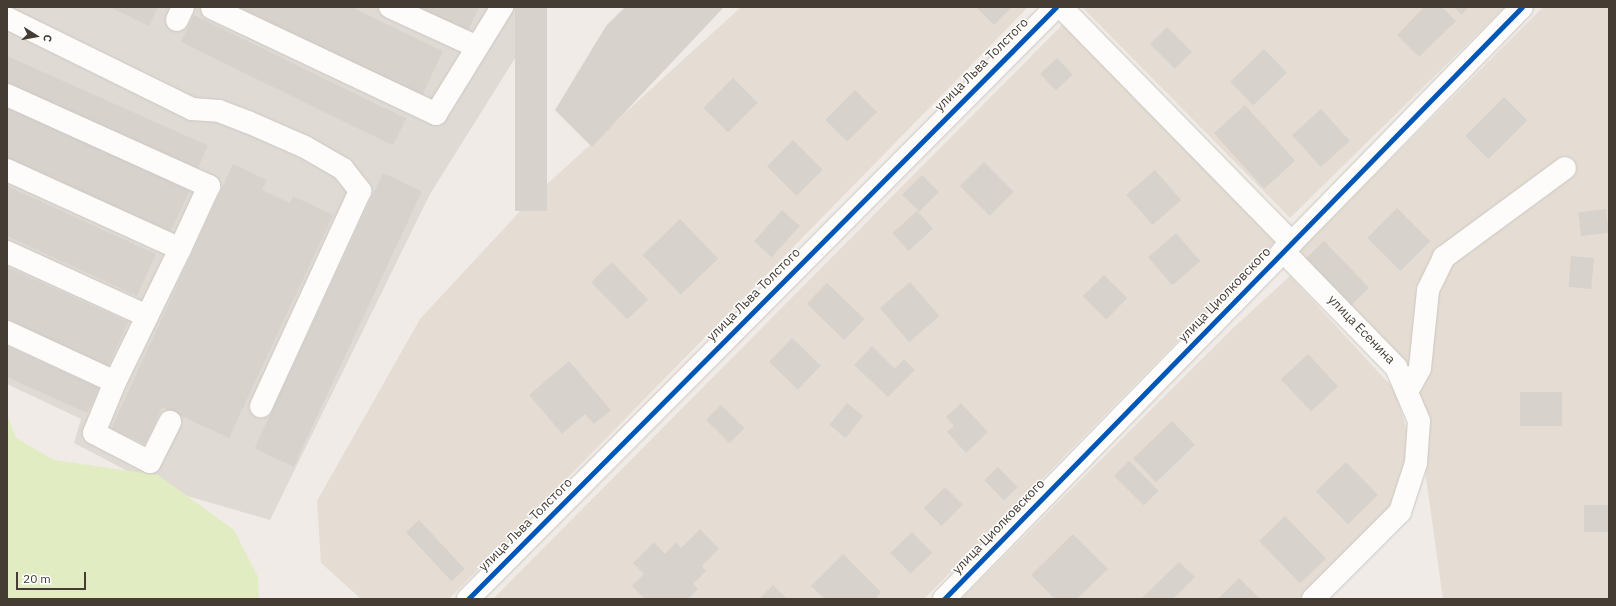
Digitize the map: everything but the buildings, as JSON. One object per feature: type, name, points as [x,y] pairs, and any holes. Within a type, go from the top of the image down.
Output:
[{"type":"street","points":[[390,7],[477,47]]},
{"type":"street","points":[[212,8],[436,114],[502,7]]},
{"type":"street","name":"улица Льва Толстого","points":[[468,599],[1056,7]]},
{"type":"street","name":"улица Есенина","points":[[1061,7],[1288,247],[1396,366],[1408,390],[1419,421],[1416,463],[1400,512],[1313,599]]},
{"type":"street","name":"улица Циолковского","points":[[944,599],[1522,7]]},
{"type":"street","points":[[7,18],[192,110],[219,111],[305,147],[343,169],[360,191],[262,406]]},
{"type":"street","points":[[7,95],[209,186],[115,382],[94,433],[150,462],[170,422]]},
{"type":"street","points":[[1408,390],[1420,368],[1428,290],[1444,257],[1565,168]]},
{"type":"street","points":[[7,170],[180,249]]},
{"type":"street","points":[[7,252],[147,316]]},
{"type":"street","points":[[7,332],[115,382]]},
{"type":"shaded area","points":[[7,7],[547,7],[430,194],[270,520],[160,488],[74,443],[81,419],[7,384]]},
{"type":"shaded area","points":[[741,7],[1028,7],[449,599],[361,599],[321,563],[317,501],[420,319],[535,195]]},
{"type":"shaded area","points":[[1082,7],[1505,7],[1290,218]]},
{"type":"shaded area","points":[[1543,7],[1609,7],[1609,599],[1443,599],[1425,471],[1428,413],[1395,351],[1294,256]]},
{"type":"shaded area","points":[[1064,23],[1275,242],[924,599],[493,599]]},
{"type":"shaded area","points":[[1290,276],[1395,390],[1410,441],[1395,507],[1314,599],[961,599],[1230,331]]},
{"type":"green space","points":[[7,414],[16,438],[54,460],[158,475],[234,530],[258,577],[259,599],[7,599]]},
{"type":"cycle path","points":[[468,599],[1056,7]]},
{"type":"cycle path","points":[[944,599],[1522,7]]}]
